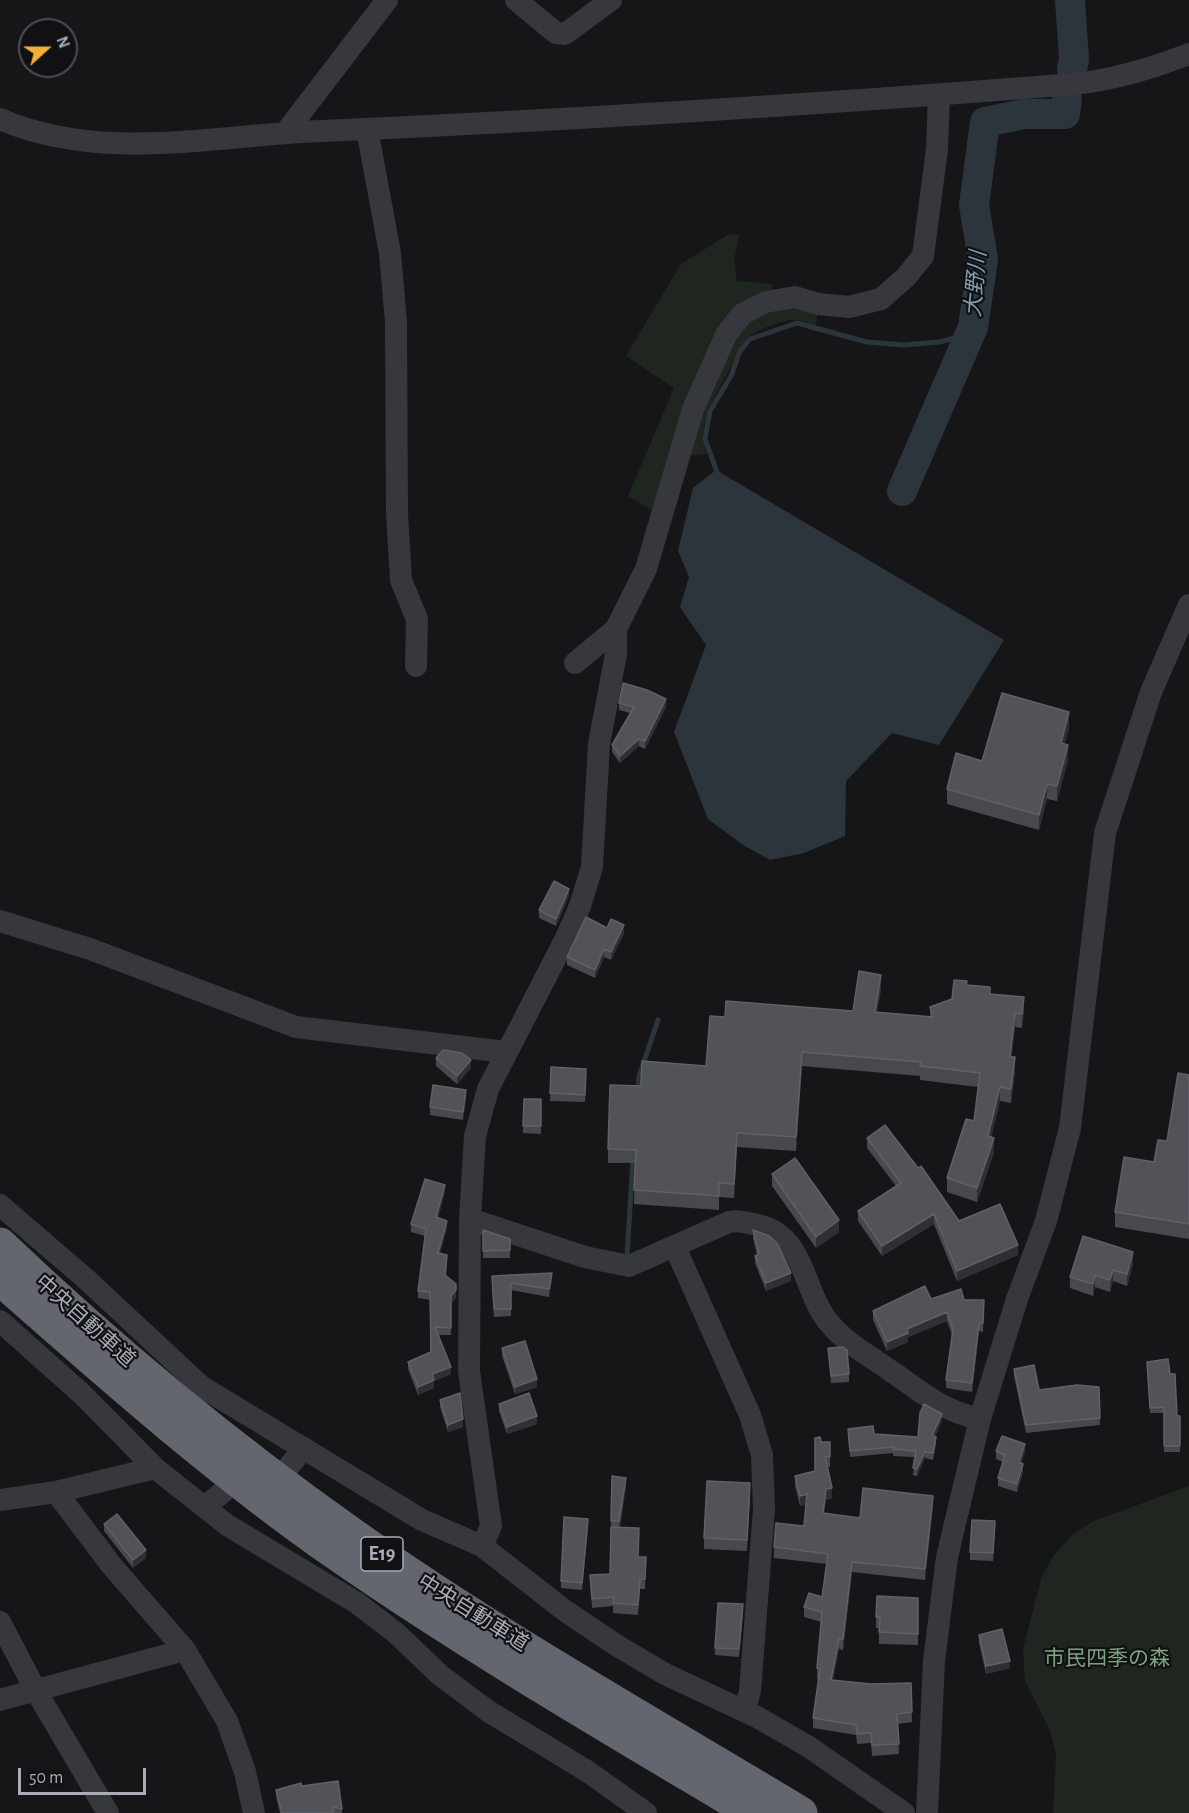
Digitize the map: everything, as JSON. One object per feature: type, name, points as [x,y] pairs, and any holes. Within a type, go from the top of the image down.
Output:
[{"type":"highway","name":"中央自動車道","points":[[0,1244],[171,1396],[274,1478],[357,1538],[471,1614],[801,1813]]},
{"type":"highway","name":"中央自動車道","points":[[0,1279],[157,1416],[256,1495],[344,1559],[461,1638],[752,1813]]},
{"type":"street","points":[[286,132],[387,0]]},
{"type":"street","points":[[516,0],[556,33],[565,33],[611,0]]},
{"type":"street","points":[[0,119],[51,135],[118,144],[164,144],[286,132],[939,95],[1094,82],[1168,63],[1189,54]]},
{"type":"street","points":[[574,663],[616,629],[646,569],[693,409],[726,335],[742,314],[766,302],[795,297],[818,304],[849,307],[881,299],[906,277],[923,256],[937,149],[939,95]]},
{"type":"street","points":[[367,129],[390,253],[396,322],[397,514],[401,580],[417,619],[416,666]]},
{"type":"street","points":[[927,1813],[934,1661],[946,1557],[980,1419],[1017,1299],[1046,1221],[1070,1128],[1105,833],[1152,692],[1189,605]]},
{"type":"street","points":[[482,1546],[491,1526],[469,1371],[470,1219],[475,1136],[488,1089],[565,940],[580,906],[591,867],[599,744],[616,654],[616,629]]},
{"type":"street","points":[[0,921],[90,949],[296,1027],[506,1052]]},
{"type":"street","points":[[0,1204],[86,1278],[202,1387],[297,1457],[422,1520],[482,1546],[564,1610],[616,1645],[665,1674],[745,1710],[809,1747],[904,1813]]},
{"type":"street","points":[[470,1219],[585,1257],[629,1266],[729,1222],[741,1220],[772,1229],[789,1242],[828,1322],[845,1339],[928,1399],[961,1415],[980,1419]]},
{"type":"street","points":[[675,1247],[750,1415],[762,1455],[764,1509],[750,1691],[745,1710]]},
{"type":"street","points":[[0,1321],[82,1394],[155,1468],[227,1525],[357,1603],[396,1633],[440,1675],[488,1711],[587,1771],[646,1813]]},
{"type":"street","points":[[0,1500],[56,1492],[155,1468]]},
{"type":"street","points":[[205,1507],[224,1491]]},
{"type":"street","points":[[56,1492],[112,1566],[184,1650],[227,1721],[244,1772],[254,1813]]},
{"type":"street","points":[[0,1622],[36,1691],[108,1813]]},
{"type":"street","points":[[0,1700],[184,1650]]},
{"type":"green space","points":[[729,234],[739,235],[734,260],[737,281],[773,284],[765,314],[796,306],[818,310],[816,326],[793,320],[766,327],[750,336],[707,413],[704,444],[707,454],[687,456],[653,511],[628,496],[674,388],[626,356],[681,264]]},
{"type":"green space","name":"市民四季の森","points":[[1189,1486],[1189,1813],[1053,1813],[1056,1756],[1050,1730],[1025,1681],[1023,1649],[1042,1576],[1054,1555],[1073,1534],[1094,1521]]},
{"type":"shaded area","points":[[716,470],[1004,640],[939,745],[892,733],[846,781],[845,836],[804,853],[770,860],[743,845],[708,819],[674,732],[706,645],[680,607],[689,577],[678,551],[693,488]]},
{"type":"building","points":[[623,683],[647,690],[666,699],[645,741],[639,739],[620,756],[612,745],[634,707],[619,703]]},
{"type":"building","points":[[1002,693],[1069,712],[1061,743],[1068,745],[1057,786],[1047,784],[1039,815],[947,789],[956,753],[982,761]]},
{"type":"building","points":[[554,881],[569,889],[556,919],[539,910]]},
{"type":"building","points":[[586,917],[607,928],[611,919],[624,925],[611,952],[604,949],[595,970],[567,957]]},
{"type":"building","points":[[859,971],[881,975],[875,1012],[933,1017],[930,1007],[952,999],[954,980],[967,981],[966,985],[990,987],[990,994],[1024,997],[1022,1014],[1015,1013],[1010,1057],[1015,1057],[1011,1089],[1000,1087],[988,1136],[994,1138],[977,1188],[947,1178],[966,1119],[974,1121],[980,1073],[920,1066],[921,1062],[802,1052],[796,1137],[737,1133],[734,1184],[719,1183],[719,1196],[634,1190],[636,1150],[608,1149],[610,1085],[641,1086],[642,1061],[706,1066],[710,1016],[725,1017],[726,1001],[853,1011]]},
{"type":"building","points":[[443,1050],[462,1053],[471,1060],[457,1076],[436,1058]]},
{"type":"building","points":[[551,1067],[586,1069],[585,1095],[550,1093]]},
{"type":"building","points":[[1178,1073],[1189,1075],[1189,1224],[1115,1212],[1124,1157],[1154,1162],[1158,1140],[1167,1141]]},
{"type":"building","points":[[433,1085],[466,1090],[463,1112],[430,1107]]},
{"type":"building","points":[[524,1099],[541,1099],[541,1126],[523,1126]]},
{"type":"building","points":[[885,1125],[918,1168],[921,1166],[959,1221],[1000,1204],[1018,1245],[957,1271],[934,1214],[882,1246],[858,1211],[901,1183],[867,1138]]},
{"type":"building","points":[[795,1158],[839,1220],[816,1237],[772,1174]]},
{"type":"building","points":[[425,1179],[445,1185],[436,1217],[447,1221],[438,1253],[447,1255],[445,1275],[456,1284],[456,1290],[451,1296],[451,1328],[435,1327],[451,1367],[432,1374],[434,1380],[418,1387],[408,1362],[431,1352],[430,1292],[418,1291],[426,1229],[411,1224]]},
{"type":"building","points":[[483,1230],[510,1239],[510,1250],[483,1251]]},
{"type":"building","points":[[753,1230],[769,1236],[777,1243],[791,1273],[766,1283],[755,1256],[759,1254]]},
{"type":"building","points":[[1083,1236],[1133,1252],[1127,1274],[1113,1270],[1110,1280],[1095,1275],[1093,1284],[1070,1277]]},
{"type":"building","points":[[552,1273],[549,1289],[511,1283],[511,1309],[494,1309],[492,1276]]},
{"type":"building","points":[[925,1286],[931,1299],[961,1289],[964,1300],[984,1300],[983,1323],[979,1323],[972,1383],[946,1380],[953,1329],[947,1312],[907,1329],[908,1333],[887,1342],[873,1311]]},
{"type":"building","points":[[525,1341],[537,1379],[515,1387],[502,1348]]},
{"type":"building","points":[[843,1347],[847,1350],[849,1374],[831,1376],[828,1348]]},
{"type":"building","points":[[1168,1359],[1170,1374],[1175,1374],[1177,1416],[1180,1416],[1180,1446],[1164,1446],[1164,1407],[1150,1408],[1147,1362]]},
{"type":"building","points":[[1034,1365],[1039,1390],[1077,1385],[1099,1387],[1100,1418],[1026,1425],[1014,1369]]},
{"type":"building","points":[[460,1393],[463,1419],[448,1425],[440,1400]]},
{"type":"building","points":[[529,1393],[537,1416],[507,1427],[499,1404]]},
{"type":"building","points":[[924,1404],[942,1414],[932,1436],[936,1437],[933,1453],[925,1452],[917,1469],[913,1468],[916,1451],[893,1449],[894,1447],[850,1451],[848,1429],[873,1426],[874,1434],[918,1437],[920,1413]]},
{"type":"building","points":[[1002,1436],[1025,1444],[1019,1462],[1023,1464],[1017,1484],[998,1478],[1005,1455],[996,1451]]},
{"type":"building","points":[[820,1437],[821,1442],[830,1442],[830,1457],[825,1456],[832,1488],[826,1489],[823,1513],[860,1518],[863,1488],[933,1496],[925,1569],[852,1562],[843,1639],[839,1639],[831,1680],[871,1684],[911,1683],[912,1712],[897,1714],[899,1744],[872,1745],[871,1733],[857,1734],[856,1725],[813,1718],[820,1669],[817,1668],[822,1612],[804,1607],[809,1593],[822,1597],[828,1554],[774,1547],[776,1523],[804,1526],[807,1494],[800,1496],[795,1476],[815,1471],[815,1438]]},
{"type":"building","points":[[612,1476],[626,1478],[619,1521],[611,1521]]},
{"type":"building","points":[[707,1481],[750,1483],[747,1540],[704,1538]]},
{"type":"building","points":[[117,1514],[146,1550],[133,1560],[104,1524]]},
{"type":"building","points":[[564,1517],[588,1519],[582,1583],[561,1581]]},
{"type":"building","points":[[972,1520],[995,1521],[993,1553],[970,1552]]},
{"type":"building","points":[[611,1527],[639,1528],[638,1557],[646,1557],[645,1579],[640,1579],[638,1605],[613,1603],[614,1597],[592,1599],[590,1575],[610,1574]]},
{"type":"building","points":[[877,1596],[918,1598],[918,1634],[879,1632],[880,1617],[876,1617]]},
{"type":"building","points":[[718,1603],[743,1604],[739,1649],[715,1648]]},
{"type":"building","points":[[1002,1629],[1010,1661],[986,1666],[979,1635]]},
{"type":"building","points":[[338,1781],[342,1809],[333,1807],[333,1813],[282,1813],[276,1790],[301,1783],[302,1786]]},
{"type":"waterway","name":"大野川","points":[[1070,0],[1074,59],[1072,69]]},
{"type":"waterway","name":"大野川","points":[[902,491],[973,327],[983,259],[974,205],[985,122],[1024,114],[1065,114],[1067,100]]},
{"type":"waterway","points":[[718,475],[705,439],[710,411],[731,376],[740,351],[750,339],[797,323],[867,342],[904,345],[939,342],[959,337],[963,329],[973,327]]},
{"type":"waterway","points":[[638,1093],[639,1076],[658,1020]]},
{"type":"waterway","points":[[627,1256],[633,1159]]}]
